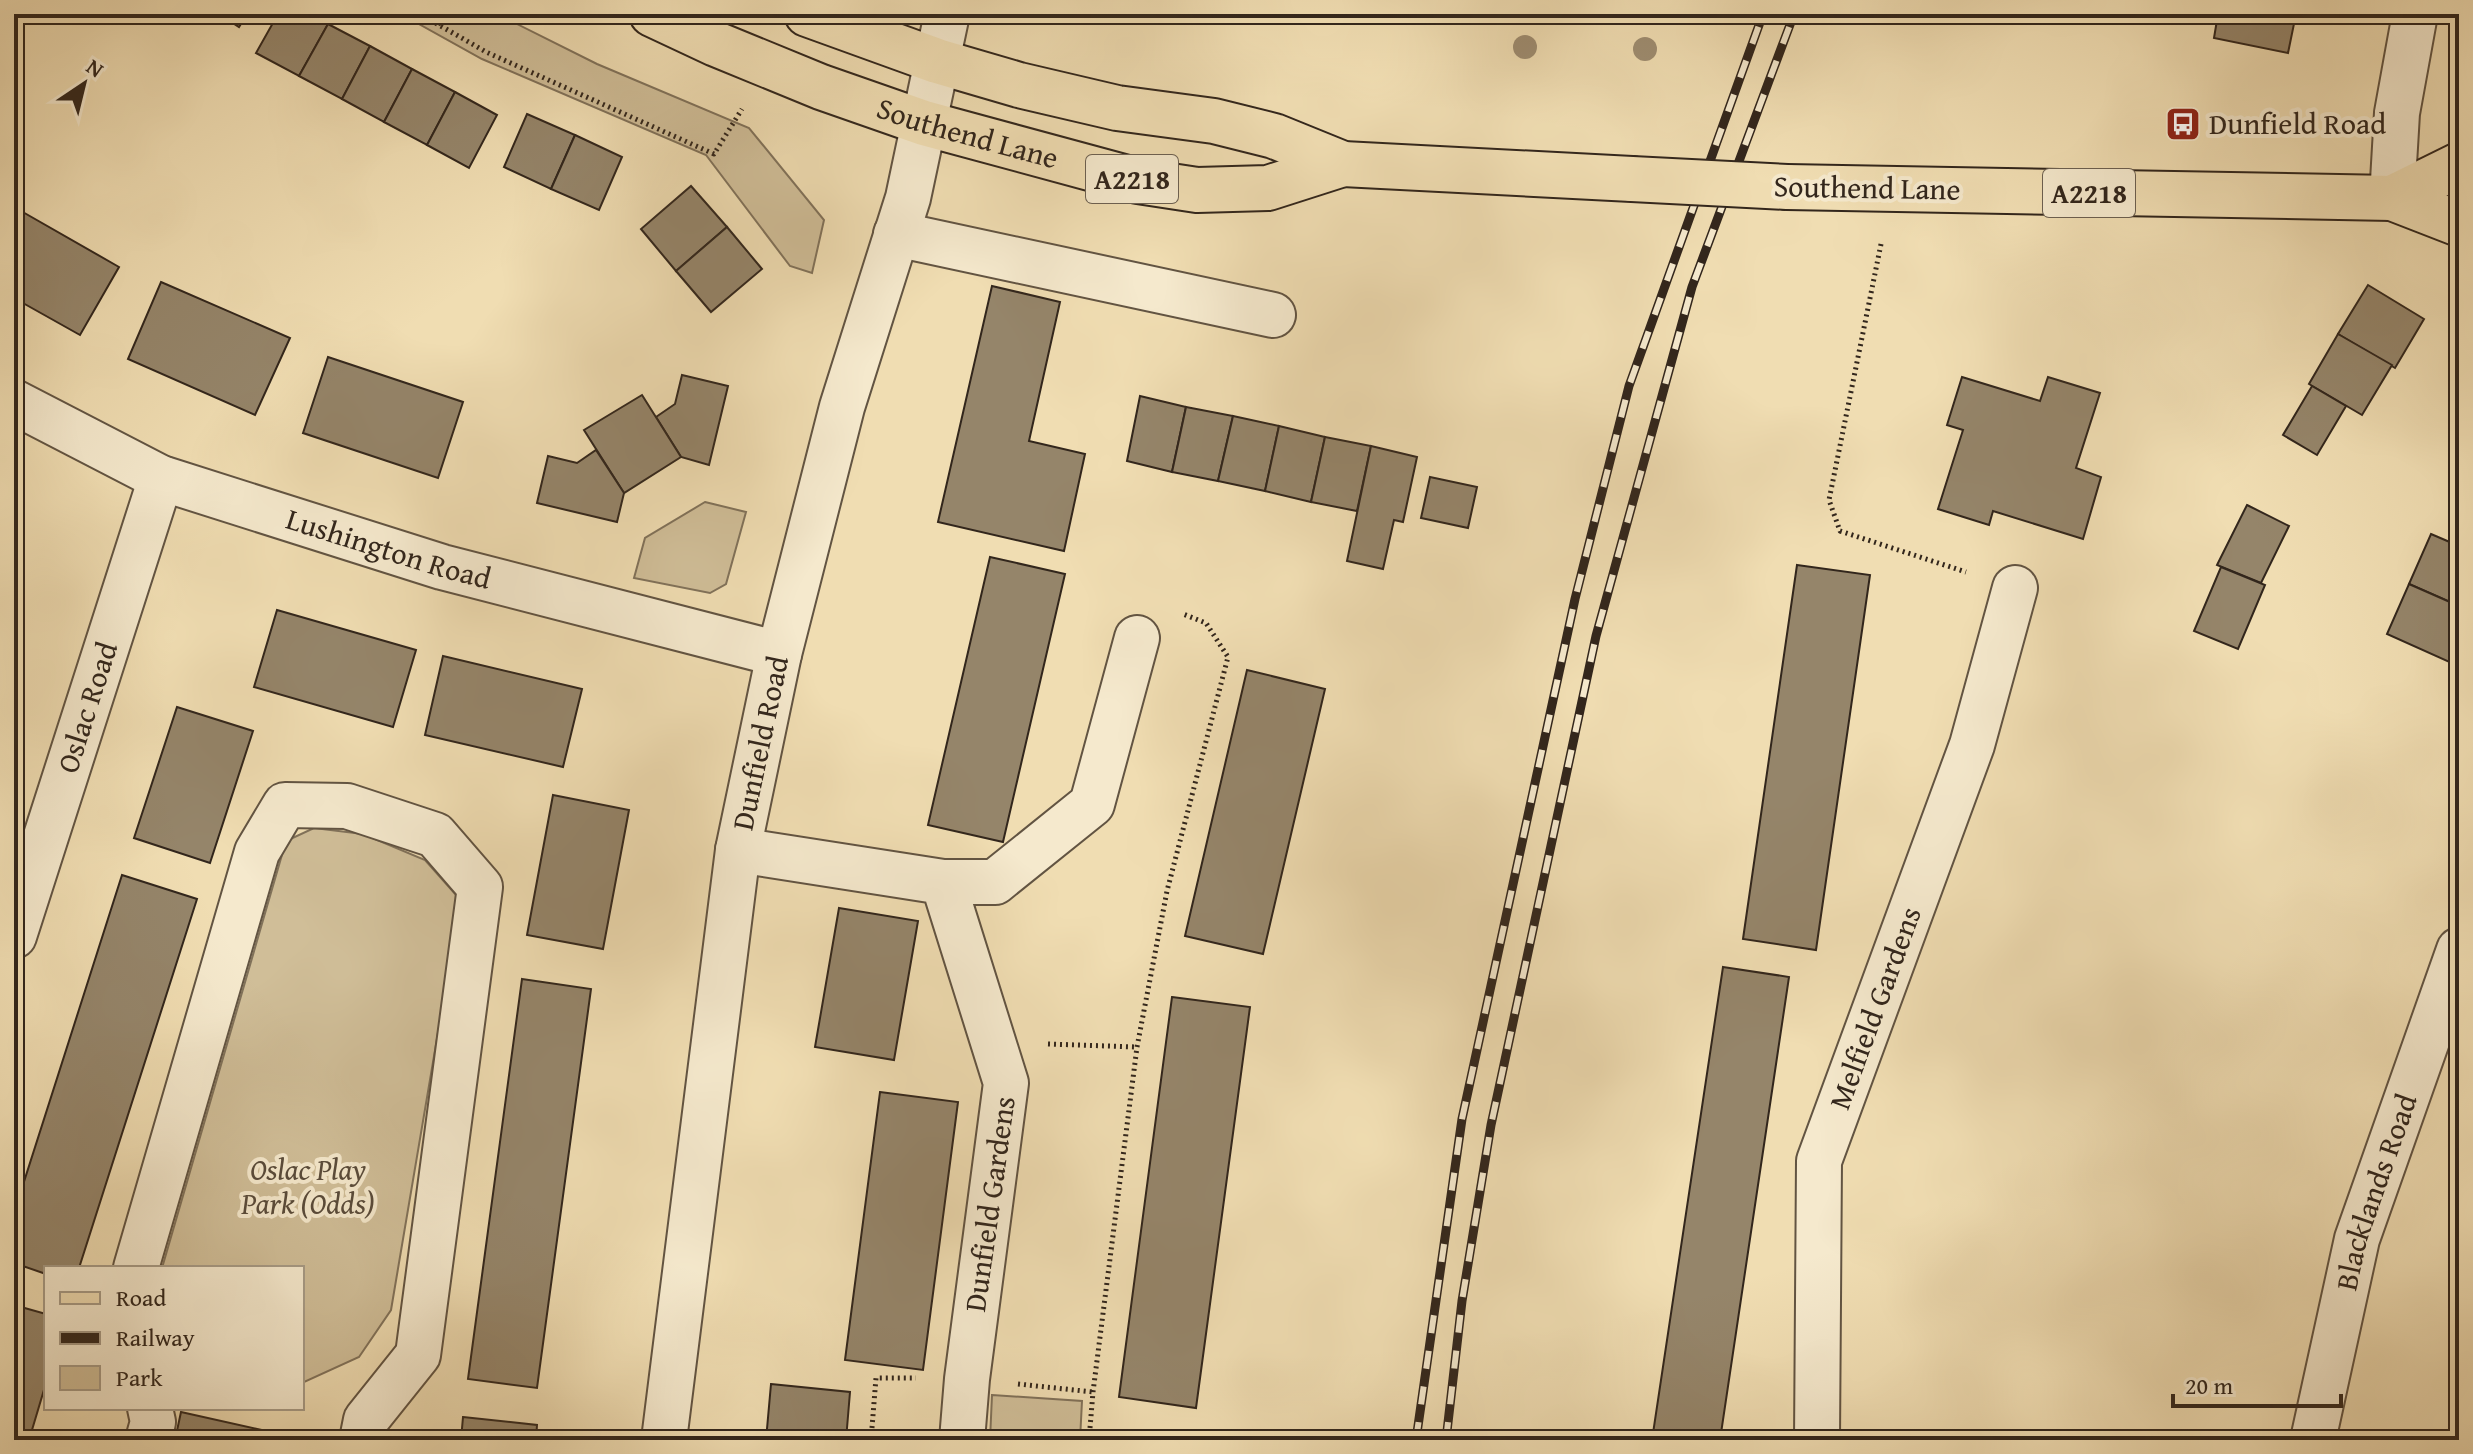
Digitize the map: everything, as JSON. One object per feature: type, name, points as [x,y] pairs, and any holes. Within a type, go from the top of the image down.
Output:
[{"type":"main road","name":"Southend Lane","points":[[652,14],[808,82],[924,123],[1102,172],[1197,190],[1268,188],[1343,164]]},
{"type":"main road","name":"Southend Lane","points":[[807,14],[937,61],[1019,85],[1117,108],[1214,121],[1274,136],[1343,164],[1787,187],[2392,198],[2459,224]]},
{"type":"main road","name":"Southend Lane","points":[[2392,198],[2459,165]]},
{"type":"street","name":"Dunfield Road","points":[[664,1440],[738,850],[779,654],[842,407],[914,174],[947,14]]},
{"type":"street","points":[[2392,198],[2397,113],[2415,14]]},
{"type":"street","points":[[896,234],[1273,315]]},
{"type":"street","name":"Lushington Road","points":[[14,402],[161,478],[442,567],[779,654]]},
{"type":"street","name":"Oslac Road","points":[[14,936],[161,478]]},
{"type":"street","name":"Melfield Gardens","points":[[1817,1440],[1819,1161],[1972,745],[2015,588]]},
{"type":"street","points":[[738,850],[943,882],[995,882],[1092,804],[1137,638]]},
{"type":"street","points":[[137,1266],[257,852],[285,805],[347,806],[435,835],[480,887],[479,901],[418,1355],[366,1420],[362,1440]]},
{"type":"street","name":"Dunfield Gardens","points":[[943,882],[1006,1083],[967,1379],[962,1440]]},
{"type":"street","name":"Blacklands Road","points":[[2313,1440],[2357,1239],[2459,950]]},
{"type":"street","points":[[148,1440],[153,1422],[150,1410]]},
{"type":"path","points":[[420,14],[486,52],[714,154],[743,107]]},
{"type":"path","points":[[438,25],[444,14]]},
{"type":"path","points":[[1881,244],[1829,500],[1840,531],[2015,588]]},
{"type":"path","points":[[1089,1440],[1137,1047],[1167,891],[1228,657],[1206,623],[1150,602],[1137,638]]},
{"type":"path","points":[[997,1057],[1041,1044],[1137,1047]]},
{"type":"path","points":[[871,1440],[876,1378],[967,1379],[1093,1392]]},
{"type":"green space","points":[[401,14],[497,14],[597,64],[749,128],[824,220],[812,273],[790,266],[706,155],[482,59]]},
{"type":"green space","points":[[705,502],[746,512],[726,584],[710,593],[634,578],[645,538]]},
{"type":"green space","name":"Oslac Play Park (Odds)","points":[[314,828],[363,834],[425,860],[457,896],[453,944],[391,1310],[359,1357],[304,1382],[304,1266],[163,1266],[286,841]]},
{"type":"green space","points":[[992,1395],[1082,1401],[1080,1440],[990,1440]]},
{"type":"building","points":[[219,14],[247,14],[239,27]]},
{"type":"building","points":[[278,14],[310,14],[328,24],[299,76],[256,53]]},
{"type":"building","points":[[2218,14],[2296,14],[2288,53],[2214,38]]},
{"type":"building","points":[[328,24],[370,46],[342,99],[299,76]]},
{"type":"building","points":[[370,46],[412,69],[384,122],[342,99]]},
{"type":"building","points":[[412,69],[455,92],[427,145],[384,122]]},
{"type":"building","points":[[455,92],[497,115],[469,168],[427,145]]},
{"type":"building","points":[[527,114],[575,135],[551,189],[504,167]]},
{"type":"building","points":[[575,135],[622,157],[599,210],[551,189]]},
{"type":"building","points":[[691,186],[727,227],[676,271],[641,229]]},
{"type":"building","points":[[14,207],[119,267],[80,335],[14,298]]},
{"type":"building","points":[[727,227],[762,269],[711,312],[676,271]]},
{"type":"building","points":[[161,282],[290,338],[255,415],[128,359]]},
{"type":"building","points":[[2368,285],[2424,319],[2395,368],[2338,334]]},
{"type":"building","points":[[992,286],[1060,302],[1029,441],[1085,454],[1064,551],[938,522]]},
{"type":"building","points":[[2338,334],[2392,365],[2362,415],[2309,384]]},
{"type":"building","points":[[328,357],[463,402],[438,478],[303,433]]},
{"type":"building","points":[[682,375],[728,386],[709,465],[681,457],[656,417],[675,404]]},
{"type":"building","points":[[1962,377],[2040,401],[2048,377],[2100,393],[2076,468],[2101,477],[2083,539],[1993,511],[1989,525],[1938,509],[1963,430],[1947,425]]},
{"type":"building","points":[[2312,386],[2346,406],[2317,455],[2283,435]]},
{"type":"building","points":[[642,395],[681,457],[624,493],[584,430]]},
{"type":"building","points":[[1140,396],[1186,407],[1172,472],[1127,461]]},
{"type":"building","points":[[1186,407],[1233,416],[1218,481],[1172,472]]},
{"type":"building","points":[[1233,416],[1279,426],[1265,491],[1218,481]]},
{"type":"building","points":[[1279,426],[1325,437],[1311,502],[1265,491]]},
{"type":"building","points":[[1325,437],[1371,446],[1357,511],[1311,502]]},
{"type":"building","points":[[1371,446],[1417,457],[1403,522],[1394,520],[1383,569],[1347,561]]},
{"type":"building","points":[[596,450],[624,493],[617,522],[537,503],[548,456],[577,463]]},
{"type":"building","points":[[1430,477],[1477,487],[1468,528],[1421,518]]},
{"type":"building","points":[[2247,505],[2289,526],[2261,583],[2217,565]]},
{"type":"building","points":[[2431,534],[2459,546],[2459,606],[2409,584]]},
{"type":"building","points":[[990,557],[1065,574],[1003,842],[928,825]]},
{"type":"building","points":[[1797,565],[1870,575],[1816,950],[1743,939]]},
{"type":"building","points":[[2221,567],[2265,585],[2238,649],[2194,631]]},
{"type":"building","points":[[2409,584],[2459,606],[2459,657],[2456,665],[2387,634]]},
{"type":"building","points":[[277,610],[416,650],[393,727],[254,687]]},
{"type":"building","points":[[443,656],[582,689],[563,767],[425,735]]},
{"type":"building","points":[[1247,670],[1325,689],[1263,954],[1185,936]]},
{"type":"building","points":[[177,707],[253,731],[210,863],[134,838]]},
{"type":"building","points":[[553,795],[629,810],[603,949],[527,935]]},
{"type":"building","points":[[122,875],[197,899],[80,1266],[44,1266],[44,1273],[14,1263],[14,1213]]},
{"type":"building","points":[[839,908],[918,921],[894,1060],[815,1047]]},
{"type":"building","points":[[1723,967],[1789,977],[1720,1440],[1652,1440]]},
{"type":"building","points":[[522,979],[591,989],[537,1388],[468,1379]]},
{"type":"building","points":[[1172,997],[1250,1007],[1196,1408],[1119,1397]]},
{"type":"building","points":[[880,1092],[958,1102],[923,1370],[845,1360]]},
{"type":"building","points":[[14,1305],[44,1313],[44,1390],[29,1440],[14,1440]]},
{"type":"building","points":[[771,1384],[850,1392],[846,1440],[766,1440]]},
{"type":"building","points":[[181,1412],[307,1440],[175,1440]]},
{"type":"building","points":[[463,1417],[537,1425],[536,1440],[461,1440]]},
{"type":"railway","points":[[1416,1440],[1462,1119],[1575,599],[1629,386],[1763,14]]},
{"type":"railway","points":[[1446,1440],[1462,1301],[1491,1125],[1596,636],[1692,287],[1794,14]]},
{"type":"place","name":"Dunfield Road","points":[[2183,124]]}]
